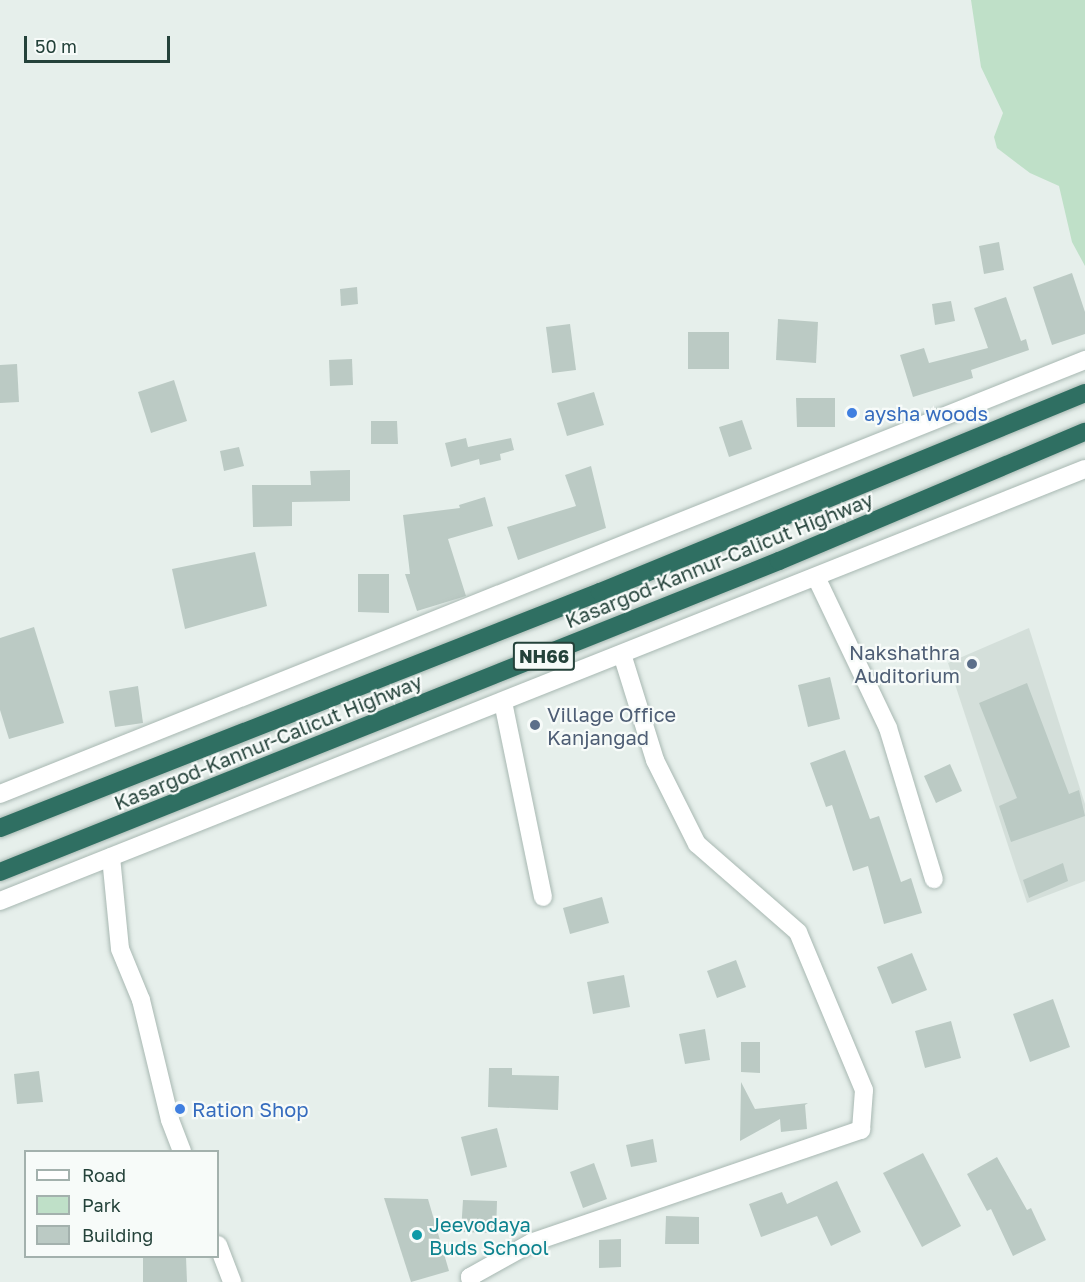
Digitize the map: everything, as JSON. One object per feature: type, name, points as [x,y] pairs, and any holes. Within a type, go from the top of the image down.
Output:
[{"type":"highway","name":"Kasargod-Kannur-Calicut Highway","points":[[0,828],[600,592],[1085,393]]},
{"type":"highway","name":"Kasargod-Kannur-Calicut Highway","points":[[0,872],[757,570],[1085,432]]},
{"type":"street","points":[[0,794],[1085,360]]},
{"type":"street","points":[[0,901],[1085,469]]},
{"type":"street","points":[[816,577],[888,728],[934,879]]},
{"type":"street","points":[[468,1280],[533,1242],[861,1130],[864,1090],[798,932],[697,844],[655,760],[622,654]]},
{"type":"street","points":[[503,702],[543,897]]},
{"type":"street","points":[[111,857],[120,949],[141,1000],[170,1120],[181,1150]]},
{"type":"street","points":[[219,1248],[232,1282]]},
{"type":"shaded area","points":[[1029,628],[1085,804],[1085,881],[1027,903],[948,663]]},
{"type":"green space","points":[[971,0],[1085,0],[1085,266],[1072,242],[1059,186],[1030,173],[997,148],[994,137],[1003,113],[981,67]]},
{"type":"building","points":[[999,242],[1004,270],[984,274],[979,246]]},
{"type":"building","points":[[1072,273],[1085,312],[1085,334],[1052,345],[1033,287]]},
{"type":"building","points":[[357,287],[358,304],[341,306],[340,289]]},
{"type":"building","points":[[1006,297],[1021,341],[1026,339],[1029,350],[971,370],[973,378],[913,397],[900,355],[924,348],[929,363],[988,348],[974,308]]},
{"type":"building","points":[[951,301],[955,321],[935,325],[932,304]]},
{"type":"building","points":[[778,319],[818,322],[816,363],[776,360]]},
{"type":"building","points":[[570,324],[576,370],[552,373],[546,327]]},
{"type":"building","points":[[688,332],[729,332],[729,369],[688,369]]},
{"type":"building","points":[[352,359],[353,385],[330,386],[329,360]]},
{"type":"building","points":[[17,364],[19,402],[0,403],[0,365]]},
{"type":"building","points":[[174,380],[187,421],[151,433],[138,392]]},
{"type":"building","points":[[594,392],[604,425],[567,436],[557,403]]},
{"type":"building","points":[[796,398],[835,398],[835,427],[797,427]]},
{"type":"building","points":[[742,420],[752,449],[729,457],[719,427]]},
{"type":"building","points":[[371,421],[397,421],[398,444],[371,444]]},
{"type":"building","points":[[466,438],[468,447],[511,438],[514,450],[500,454],[501,460],[480,465],[479,459],[451,467],[445,443]]},
{"type":"building","points":[[239,447],[244,466],[224,471],[220,451]]},
{"type":"building","points":[[591,466],[606,528],[518,560],[507,527],[576,506],[565,475]]},
{"type":"building","points":[[350,470],[350,501],[292,502],[292,526],[253,527],[252,485],[311,485],[310,471]]},
{"type":"building","points":[[485,497],[493,526],[448,539],[466,596],[417,611],[405,574],[410,574],[403,515],[460,508],[459,505]]},
{"type":"building","points":[[255,552],[267,606],[185,629],[172,569]]},
{"type":"building","points":[[358,574],[389,574],[389,613],[358,612]]},
{"type":"building","points":[[34,627],[64,723],[9,739],[0,710],[0,638]]},
{"type":"building","points":[[830,677],[840,719],[808,727],[798,685]]},
{"type":"building","points":[[1027,683],[1069,794],[1079,790],[1085,816],[1011,842],[999,806],[1017,798],[979,703]]},
{"type":"building","points":[[138,686],[143,723],[115,727],[109,691]]},
{"type":"building","points":[[845,750],[870,819],[879,816],[901,882],[911,878],[922,913],[884,924],[868,866],[853,871],[832,805],[826,807],[810,763]]},
{"type":"building","points":[[950,764],[962,791],[936,803],[924,776]]},
{"type":"building","points":[[1063,863],[1068,881],[1029,898],[1023,880]]},
{"type":"building","points":[[602,897],[609,923],[570,934],[563,908]]},
{"type":"building","points":[[912,953],[927,990],[892,1004],[877,967]]},
{"type":"building","points":[[736,960],[746,987],[717,998],[707,971]]},
{"type":"building","points":[[624,975],[630,1007],[593,1014],[587,982]]},
{"type":"building","points":[[1053,999],[1070,1047],[1030,1062],[1013,1014]]},
{"type":"building","points":[[951,1021],[961,1058],[925,1068],[915,1031]]},
{"type":"building","points":[[705,1029],[710,1060],[685,1064],[679,1034]]},
{"type":"building","points":[[741,1042],[760,1042],[760,1073],[741,1072]]},
{"type":"building","points":[[489,1068],[512,1068],[512,1075],[559,1076],[558,1110],[488,1107]]},
{"type":"building","points":[[39,1071],[43,1102],[17,1104],[14,1074]]},
{"type":"building","points":[[741,1082],[755,1109],[808,1103],[805,1105],[807,1129],[781,1132],[780,1119],[740,1141]]},
{"type":"building","points":[[497,1128],[507,1167],[471,1176],[461,1137]]},
{"type":"building","points":[[653,1139],[657,1162],[631,1167],[626,1145]]},
{"type":"building","points":[[923,1153],[961,1226],[922,1247],[883,1173]]},
{"type":"building","points":[[997,1157],[1027,1210],[1031,1208],[1046,1240],[1013,1256],[991,1209],[987,1211],[967,1174]]},
{"type":"building","points":[[594,1163],[607,1199],[583,1208],[570,1172]]},
{"type":"building","points":[[837,1181],[861,1232],[831,1246],[817,1216],[761,1237],[749,1204],[782,1192],[787,1204]]},
{"type":"building","name":"Jeevodaya Buds School","points":[[384,1198],[428,1199],[449,1271],[411,1282]]},
{"type":"building","points":[[463,1200],[497,1201],[496,1233],[461,1232]]},
{"type":"building","points":[[666,1216],[699,1217],[699,1244],[665,1244]]},
{"type":"building","points":[[621,1239],[621,1267],[599,1268],[599,1240]]},
{"type":"building","points":[[143,1258],[186,1258],[187,1282],[143,1282]]},
{"type":"place","name":"aysha woods","points":[[852,413]]},
{"type":"place","name":"Nakshathra Auditorium","points":[[972,664]]},
{"type":"place","name":"Village Office Kanjangad","points":[[535,725]]},
{"type":"place","name":"Ration Shop","points":[[180,1109]]},
{"type":"place","name":"Jeevodaya Buds School","points":[[417,1235]]}]
